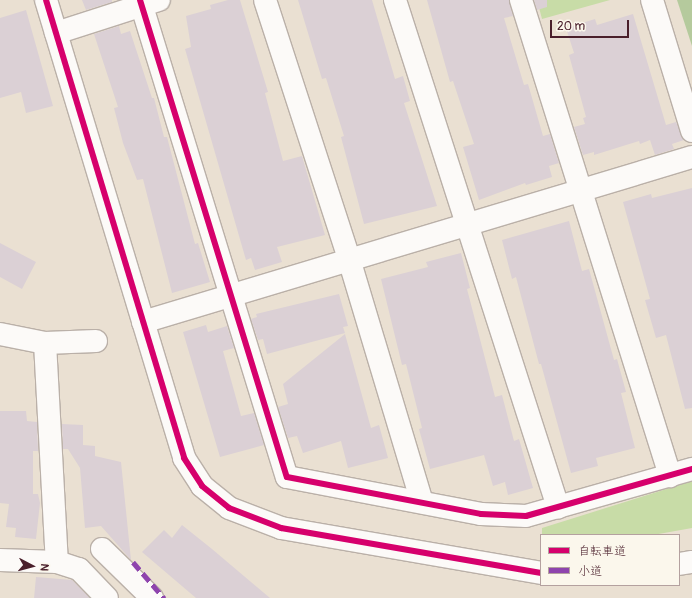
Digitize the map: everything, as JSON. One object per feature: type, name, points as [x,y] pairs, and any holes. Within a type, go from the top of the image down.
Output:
[{"type":"street","points":[[46,0],[184,458],[202,486],[229,508],[281,528],[540,573]]},
{"type":"street","points":[[265,0],[349,259],[422,502]]},
{"type":"street","points":[[395,0],[558,507]]},
{"type":"street","points":[[521,0],[670,476]]},
{"type":"street","points":[[652,0],[692,131]]},
{"type":"street","points":[[56,33],[146,2],[229,296],[287,477],[481,514],[526,516],[692,469]]},
{"type":"street","points":[[143,322],[692,157]]},
{"type":"street","points":[[0,334],[45,343],[96,341]]},
{"type":"street","points":[[45,343],[57,562]]},
{"type":"street","points":[[102,548],[152,598]]},
{"type":"street","points":[[0,560],[57,562],[79,569],[107,598]]},
{"type":"street","points":[[680,564],[692,562]]},
{"type":"green space","points":[[537,0],[610,0],[542,19]]},
{"type":"green space","points":[[677,0],[692,0],[692,46]]},
{"type":"green space","points":[[692,481],[692,528],[659,534],[542,534],[542,528]]},
{"type":"building","points":[[82,0],[112,0],[112,2],[86,10]]},
{"type":"building","points":[[228,0],[240,0],[268,92],[265,93],[283,161],[302,156],[325,235],[277,247],[282,262],[255,270],[251,258],[246,260],[185,49],[191,47],[186,16],[211,9],[210,5]]},
{"type":"building","points":[[298,0],[372,0],[395,79],[403,76],[410,101],[404,103],[437,206],[364,224],[341,137],[344,136],[326,78],[322,79]]},
{"type":"building","points":[[427,0],[509,0],[513,16],[504,18],[524,85],[528,84],[543,136],[550,134],[559,163],[549,166],[552,177],[526,185],[525,183],[479,200],[463,147],[474,144],[453,81],[450,82]]},
{"type":"building","points":[[534,0],[547,0],[547,7],[537,10]]},
{"type":"building","points":[[26,10],[53,106],[26,113],[21,92],[0,98],[0,18]]},
{"type":"building","points":[[633,14],[666,125],[676,122],[684,140],[672,144],[674,149],[655,155],[650,140],[640,144],[639,141],[594,155],[594,152],[583,155],[574,127],[585,124],[583,118],[586,117],[569,55],[574,53],[566,28],[595,19],[597,25]]},
{"type":"building","points":[[119,26],[121,34],[130,31],[152,98],[154,98],[164,137],[167,137],[195,244],[198,243],[210,282],[172,293],[143,179],[137,180],[123,143],[114,108],[118,107],[94,34]]},
{"type":"building","points":[[692,188],[692,408],[685,409],[666,335],[656,338],[645,300],[650,299],[623,202],[651,194],[652,198]]},
{"type":"building","points":[[569,221],[582,271],[589,269],[614,360],[617,359],[626,392],[621,393],[635,448],[596,458],[598,466],[571,473],[541,364],[539,364],[516,277],[512,279],[502,240]]},
{"type":"building","points":[[0,243],[36,262],[22,289],[0,277]]},
{"type":"building","points":[[461,253],[470,288],[467,289],[495,397],[502,395],[514,441],[519,439],[533,488],[508,495],[505,482],[493,486],[484,455],[430,469],[419,429],[422,428],[406,364],[402,365],[381,279],[428,267],[426,262]]},
{"type":"building","points":[[339,294],[348,326],[343,327],[345,333],[267,354],[263,339],[258,340],[251,319],[257,317],[256,314]]},
{"type":"building","points":[[206,325],[208,332],[227,326],[234,348],[223,351],[241,416],[254,413],[264,445],[220,457],[183,332]]},
{"type":"building","points":[[345,334],[371,428],[379,425],[388,458],[348,468],[341,441],[303,453],[297,436],[288,438],[278,407],[288,404],[283,384]]},
{"type":"building","points":[[0,411],[26,411],[27,421],[37,422],[38,451],[33,451],[33,494],[38,494],[40,503],[36,539],[15,537],[16,528],[6,527],[9,504],[0,503]]},
{"type":"building","points":[[62,424],[83,425],[83,445],[95,446],[95,456],[121,462],[131,560],[101,526],[85,528],[80,468],[68,449],[63,449]]},
{"type":"building","points":[[182,525],[270,598],[196,598],[142,552],[164,530],[172,538]]},
{"type":"building","points":[[36,577],[72,580],[90,598],[34,598]]},
{"type":"marked path","points":[[133,562],[164,598]]},
{"type":"cycle path","points":[[46,0],[184,458],[202,486],[229,508],[281,528],[540,573]]},
{"type":"cycle path","points":[[140,0],[287,477],[481,514],[526,516],[692,469]]}]
